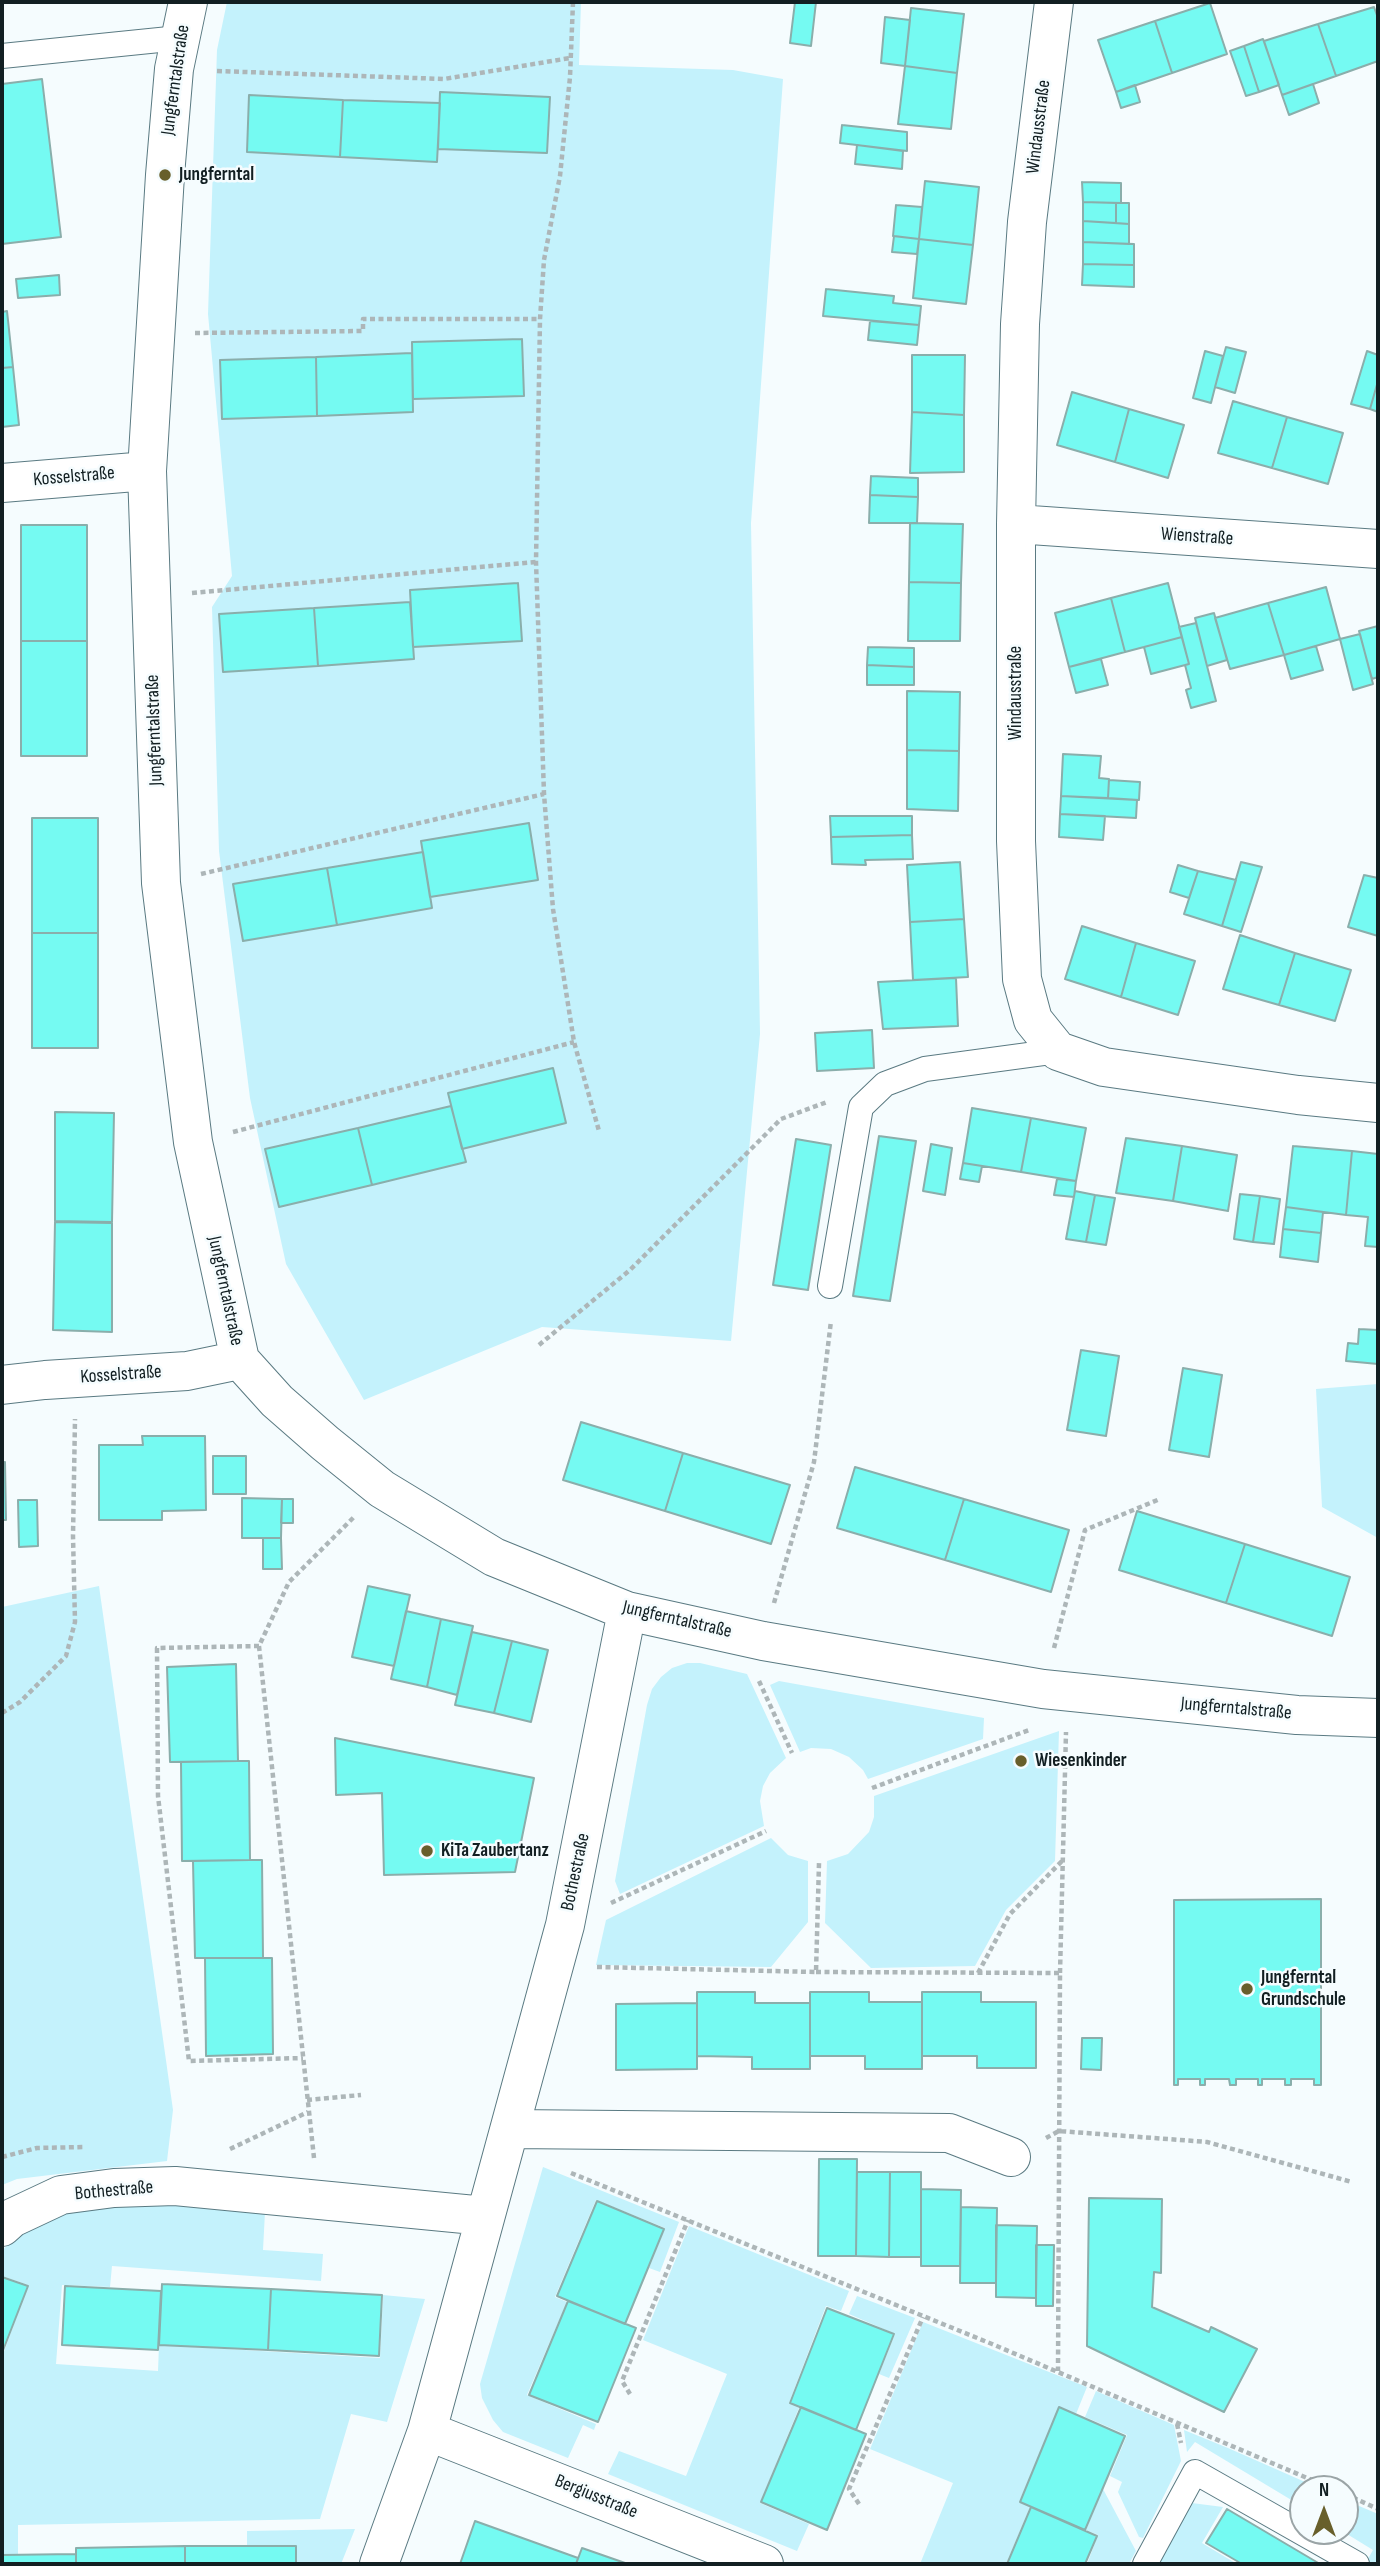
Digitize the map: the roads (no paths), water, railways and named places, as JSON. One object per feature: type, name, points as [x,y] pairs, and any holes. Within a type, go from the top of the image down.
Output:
[{"type":"street","name":"Jungferntalstraße","points":[[188,2],[176,53],[153,334],[147,471],[161,883],[193,1142],[240,1360],[277,1401],[382,1489],[494,1557],[627,1611],[750,1637],[1042,1707],[1378,1718]]},
{"type":"street","name":"Windausstraße","points":[[1055,2],[1027,222],[1020,324],[1016,524],[1016,841],[1022,979],[1033,1020],[1058,1051]]},
{"type":"street","name":"Kosselstraße","points":[[2,484],[147,471]]},
{"type":"street","name":"Wienstraße","points":[[1016,524],[1378,549]]},
{"type":"street","points":[[1058,1051],[1104,1067],[1298,1095],[1378,1103]]},
{"type":"street","name":"Kosselstraße","points":[[2,1385],[187,1371],[240,1360]]},
{"type":"street","name":"Bothestraße","points":[[379,2564],[427,2431],[565,1925],[627,1611]]},
{"type":"street","points":[[510,2129],[949,2133],[1011,2157]]},
{"type":"street","name":"Bothestraße","points":[[2,2227],[12,2218],[61,2196],[114,2188],[174,2186],[485,2216]]},
{"type":"street","name":"Bergiusstraße","points":[[427,2431],[764,2564]]},
{"type":"lane","points":[[2,56],[176,53]]},
{"type":"lane","points":[[830,1286],[861,1107],[885,1084],[925,1069],[1058,1051]]},
{"type":"lane","points":[[1145,2564],[1195,2472],[1357,2564]]},
{"type":"place","name":"Jungferntal","points":[[165,175]]},
{"type":"place","name":"Wiesenkinder","points":[[1021,1761]]},
{"type":"place","name":"KiTa Zaubertanz","points":[[427,1851]]},
{"type":"place","name":"Jungferntal Grundschule","points":[[1247,1989]]}]
